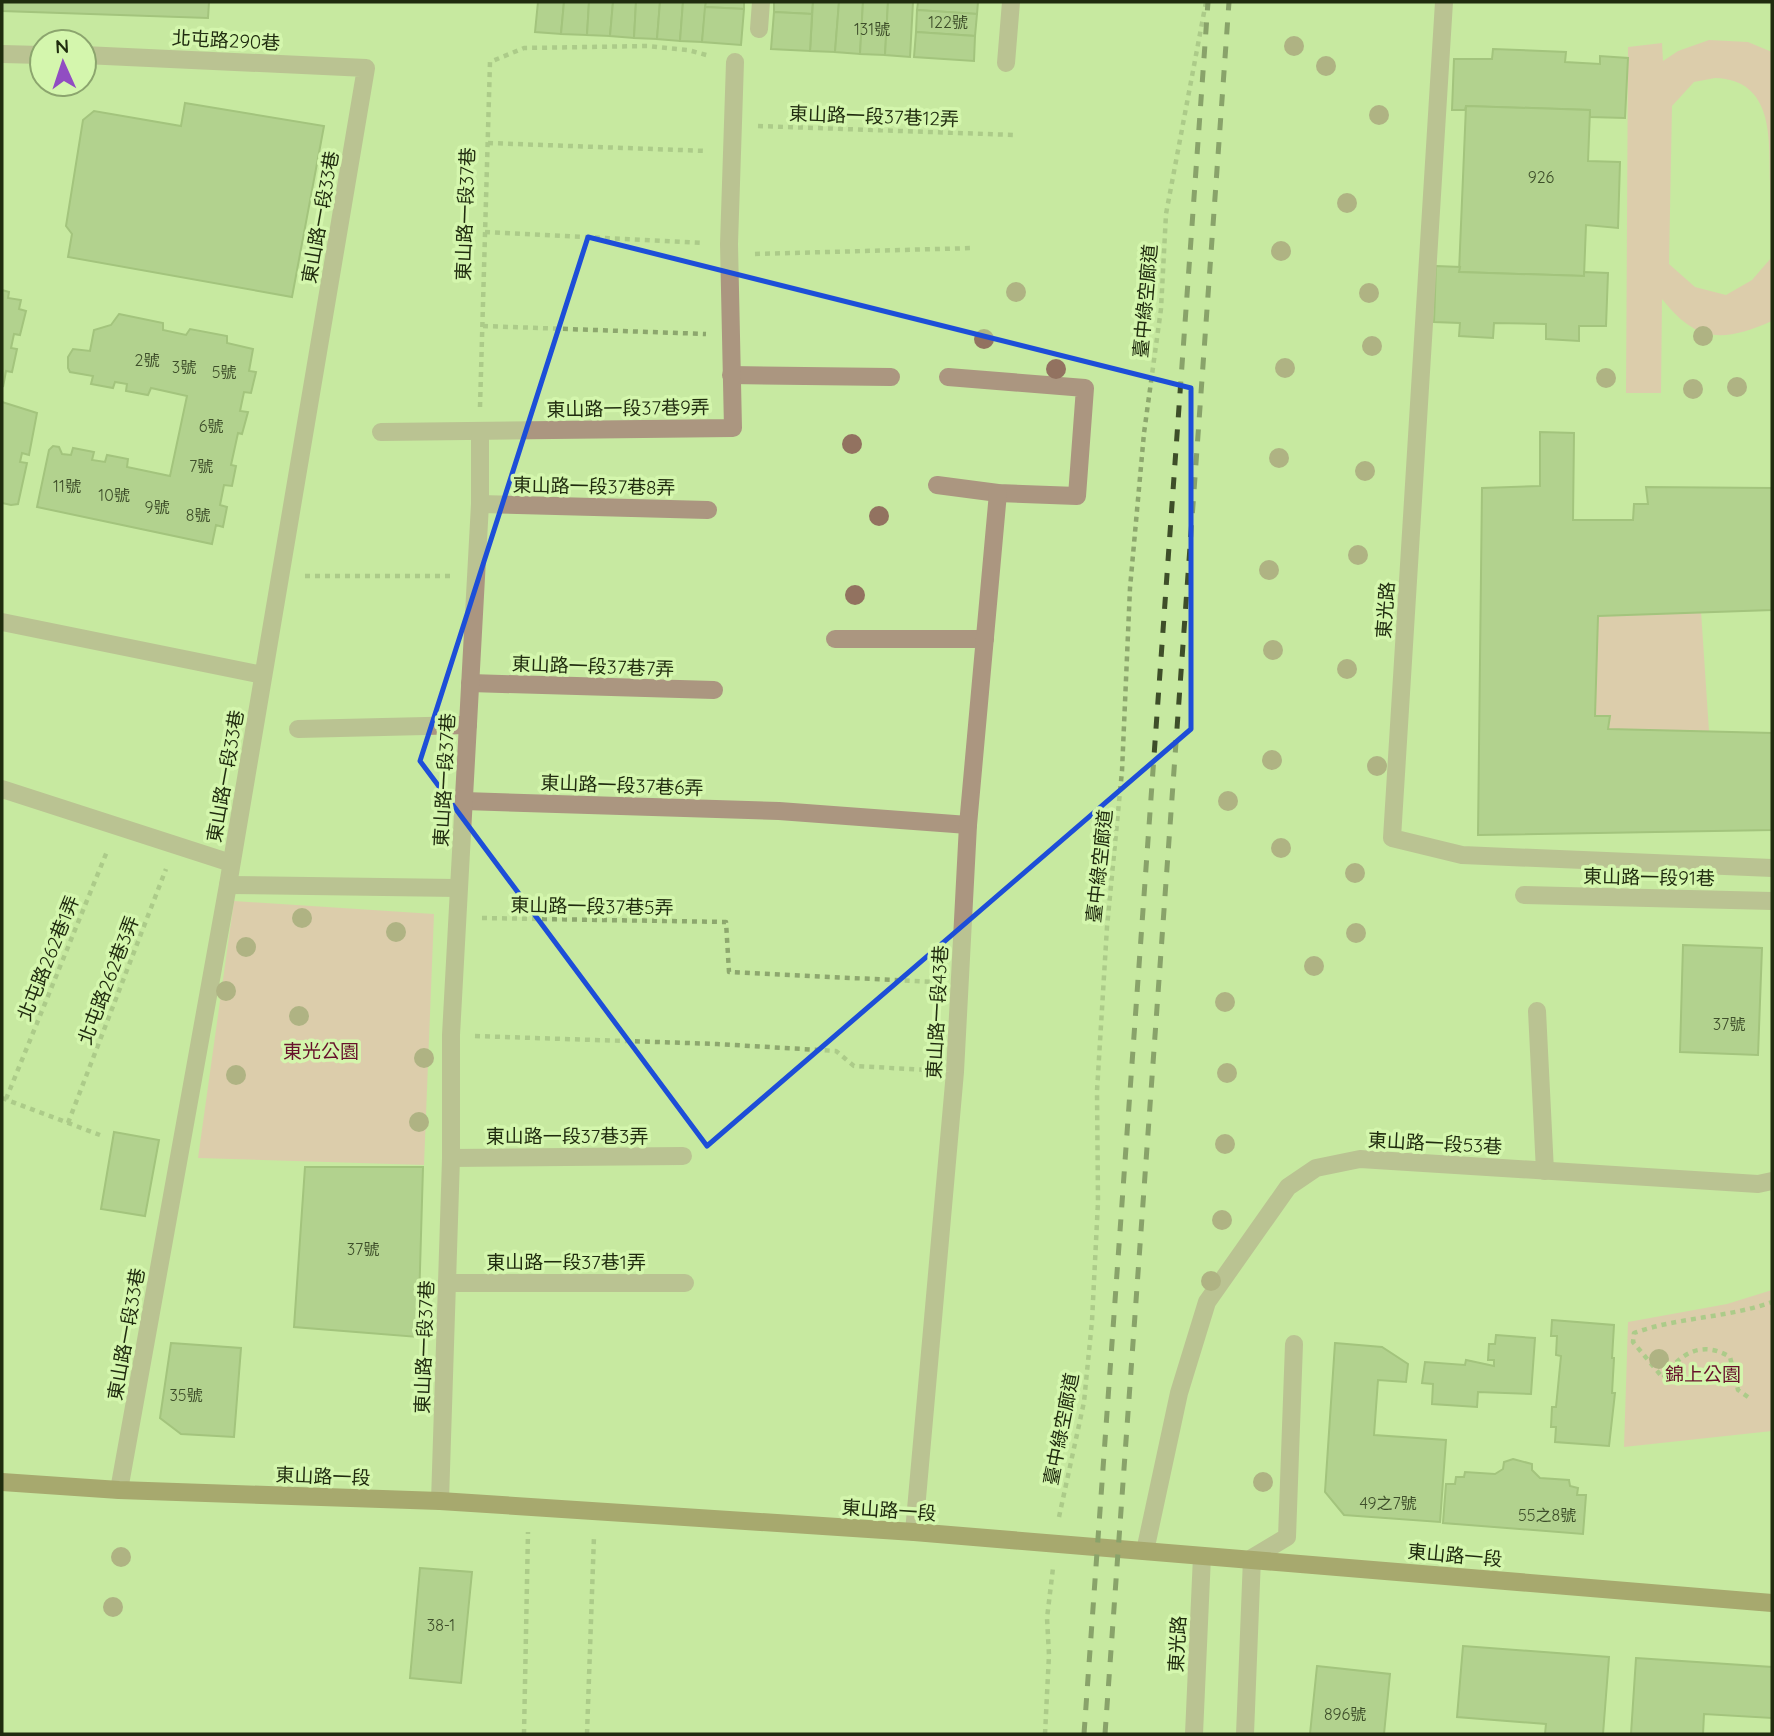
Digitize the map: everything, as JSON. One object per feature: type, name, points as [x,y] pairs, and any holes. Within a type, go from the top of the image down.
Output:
[{"type":"main road","name":"東山路一段","points":[[2,1482],[119,1490],[440,1501],[914,1532],[1772,1603]]},
{"type":"street","points":[[759,29],[761,2]]},
{"type":"street","points":[[1006,63],[1011,2]]},
{"type":"street","name":"東光路","points":[[1444,2],[1392,838],[1462,855],[1772,868]]},
{"type":"street","points":[[2,54],[28,55]]},
{"type":"street","name":"北屯路290巷","points":[[98,56],[366,68]]},
{"type":"street","points":[[734,62],[729,249],[731,375],[891,377]]},
{"type":"street","name":"東山路一段33巷","points":[[119,1490],[228,885],[366,68]]},
{"type":"street","name":"東山路一段37巷9弄","points":[[480,431],[733,428],[731,375]]},
{"type":"street","points":[[937,485],[998,494],[1077,496],[1085,388],[947,377]]},
{"type":"street","points":[[381,432],[480,431]]},
{"type":"street","name":"東山路一段37巷","points":[[440,1501],[451,1158],[451,1035],[457,888],[477,576],[480,431]]},
{"type":"street","name":"東山路一段43巷","points":[[914,1532],[955,1072],[968,825],[998,494]]},
{"type":"street","name":"東山路一段37巷8弄","points":[[480,504],[708,510]]},
{"type":"street","points":[[2,622],[263,675]]},
{"type":"street","points":[[835,639],[985,639]]},
{"type":"street","name":"東山路一段37巷7弄","points":[[470,683],[714,690]]},
{"type":"street","points":[[298,729],[468,725]]},
{"type":"street","points":[[2,789],[231,863]]},
{"type":"street","name":"東山路一段37巷6弄","points":[[464,801],[779,811],[968,825]]},
{"type":"street","points":[[228,885],[457,888]]},
{"type":"street","name":"東山路一段91巷","points":[[1524,895],[1772,901]]},
{"type":"street","points":[[1537,1011],[1545,1171]]},
{"type":"street","name":"東山路一段37巷3弄","points":[[451,1158],[683,1156]]},
{"type":"street","name":"東山路一段53巷","points":[[1145,1551],[1179,1393],[1207,1302],[1288,1187],[1316,1168],[1360,1158],[1758,1184],[1772,1181]]},
{"type":"street","name":"東山路一段37巷1弄","points":[[447,1283],[685,1283]]},
{"type":"street","points":[[1245,1734],[1252,1558],[1287,1537],[1294,1344]]},
{"type":"street","name":"東光路","points":[[1194,1734],[1202,1556]]},
{"type":"path","name":"臺中綠空廊道","points":[[1045,1734],[1048,1618],[1055,1543],[1066,1472],[1084,1402],[1092,1321],[1098,1202],[1097,1091],[1107,927],[1122,771],[1130,588],[1144,433],[1161,309],[1166,215],[1206,2]]},
{"type":"path","name":"東山路一段37巷","points":[[480,431],[490,62],[524,48],[635,47],[688,50],[734,62]]},
{"type":"path","name":"東山路一段37巷12弄","points":[[733,125],[1015,135]]},
{"type":"path","points":[[488,143],[732,152]]},
{"type":"path","points":[[485,232],[729,249],[974,248]]},
{"type":"path","points":[[482,327],[731,335]]},
{"type":"path","points":[[280,576],[477,576]]},
{"type":"path","name":"北屯路262巷1弄","points":[[4,1098],[116,828]]},
{"type":"path","name":"北屯路262巷3弄","points":[[68,1123],[175,846]]},
{"type":"path","name":"東山路一段37巷5弄","points":[[457,918],[726,922],[729,972],[960,984]]},
{"type":"path","points":[[451,1035],[836,1051],[854,1066],[955,1072]]},
{"type":"path","points":[[4,1098],[100,1135]]},
{"type":"path","points":[[1748,1397],[1738,1390],[1730,1357],[1717,1349],[1694,1349],[1678,1358],[1663,1378],[1633,1342],[1634,1333],[1752,1310],[1772,1303]]},
{"type":"path","points":[[587,1734],[595,1513]]},
{"type":"path","points":[[524,1734],[528,1526]]},
{"type":"highlighted area","points":[[588,237],[1191,388],[1191,729],[707,1146],[420,761]]},
{"type":"green space","points":[[1709,40],[1748,42],[1772,52],[1772,321],[1738,333],[1711,334],[1686,324],[1662,299],[1661,393],[1626,393],[1628,47],[1662,43],[1663,61],[1678,51]],"holes":[[[1715,78],[1734,81],[1748,89],[1758,100],[1768,130],[1771,258],[1752,280],[1726,295],[1695,287],[1669,264],[1672,106],[1694,82]]]},
{"type":"green space","points":[[1701,611],[1709,731],[1608,729],[1610,716],[1595,716],[1598,616]]},
{"type":"green space","name":"東光公園","points":[[234,901],[434,914],[424,1165],[198,1158]]},
{"type":"green space","name":"錦上公園","points":[[1772,1290],[1772,1431],[1624,1447],[1628,1322],[1727,1304]]},
{"type":"building","points":[[2,2],[209,2],[208,18],[2,11]]},
{"type":"building","points":[[538,2],[564,2],[561,34],[535,32]]},
{"type":"building","points":[[564,2],[589,2],[587,35],[561,34]]},
{"type":"building","points":[[589,2],[613,2],[610,36],[587,35]]},
{"type":"building","points":[[613,2],[636,2],[634,38],[610,36]]},
{"type":"building","points":[[636,2],[660,2],[657,39],[634,38]]},
{"type":"building","points":[[660,2],[683,2],[680,41],[657,39]]},
{"type":"building","points":[[683,2],[706,2],[702,42],[680,41]]},
{"type":"building","points":[[706,2],[744,2],[744,9],[705,7]]},
{"type":"building","points":[[774,2],[813,2],[812,14],[774,12]]},
{"type":"building","points":[[813,2],[839,2],[835,52],[810,51]]},
{"type":"building","points":[[839,2],[863,2],[860,54],[835,52]]},
{"type":"building","points":[[863,2],[888,2],[885,55],[860,54]]},
{"type":"building","points":[[888,2],[913,2],[910,57],[885,55]]},
{"type":"building","points":[[918,2],[978,2],[977,14],[917,10]]},
{"type":"building","points":[[705,7],[744,9],[741,45],[702,42]]},
{"type":"building","points":[[917,10],[977,14],[975,36],[916,32]]},
{"type":"building","points":[[774,12],[812,14],[810,51],[771,49]]},
{"type":"building","points":[[916,32],[975,36],[974,61],[914,57]]},
{"type":"building","points":[[1493,49],[1566,52],[1565,62],[1600,64],[1600,56],[1628,58],[1625,118],[1590,117],[1590,110],[1466,106],[1465,110],[1452,110],[1454,59],[1492,59]]},
{"type":"building","points":[[185,103],[324,126],[292,297],[68,257],[72,234],[66,226],[83,120],[94,111],[181,126]]},
{"type":"building","points":[[1466,106],[1590,110],[1588,161],[1620,162],[1618,228],[1586,225],[1584,276],[1459,272]]},
{"type":"building","points":[[1436,266],[1460,267],[1459,272],[1584,276],[1584,272],[1608,273],[1606,326],[1579,326],[1579,341],[1546,339],[1546,324],[1494,323],[1493,338],[1459,336],[1460,323],[1434,322]]},
{"type":"building","points":[[2,290],[9,292],[8,298],[21,300],[19,309],[26,311],[20,335],[14,334],[11,348],[17,349],[12,372],[6,371],[3,387]]},
{"type":"building","points":[[119,314],[163,323],[163,330],[186,335],[190,329],[227,336],[227,343],[253,349],[249,371],[256,372],[251,393],[244,392],[240,411],[248,412],[242,434],[238,433],[231,465],[236,466],[232,486],[224,485],[220,505],[227,507],[223,527],[216,525],[212,544],[37,507],[49,450],[53,446],[59,447],[62,454],[71,455],[73,448],[94,452],[92,460],[105,462],[107,455],[128,459],[127,467],[170,476],[187,396],[151,388],[148,395],[126,391],[127,384],[115,382],[113,388],[91,384],[93,376],[70,372],[68,368],[68,357],[73,349],[90,351],[94,330],[111,325]]},
{"type":"building","points":[[2,402],[37,413],[29,455],[22,453],[20,462],[27,463],[18,504],[11,505],[2,503]]},
{"type":"building","points":[[1540,432],[1574,433],[1573,520],[1633,520],[1634,504],[1648,504],[1646,487],[1772,488],[1772,610],[1598,616],[1595,716],[1610,716],[1608,729],[1772,733],[1772,830],[1478,835],[1482,488],[1540,486]]},
{"type":"building","points":[[1683,945],[1762,948],[1758,1055],[1680,1052]]},
{"type":"building","points":[[114,1132],[159,1140],[145,1216],[101,1209]]},
{"type":"building","points":[[305,1167],[423,1167],[418,1337],[294,1327]]},
{"type":"building","points":[[1552,1320],[1614,1325],[1612,1393],[1615,1393],[1609,1446],[1555,1442],[1556,1427],[1551,1427],[1552,1407],[1556,1407],[1561,1356],[1556,1355],[1557,1336],[1551,1336]]},
{"type":"building","points":[[1496,1335],[1535,1338],[1531,1394],[1478,1392],[1477,1407],[1432,1404],[1433,1384],[1422,1383],[1425,1362],[1465,1365],[1466,1360],[1494,1366],[1494,1360],[1488,1360],[1489,1344],[1495,1344]]},
{"type":"building","points":[[171,1343],[241,1348],[234,1437],[181,1434],[160,1418]]},
{"type":"building","points":[[1335,1343],[1382,1347],[1408,1364],[1406,1382],[1378,1380],[1374,1435],[1446,1440],[1440,1522],[1344,1515],[1325,1492]]},
{"type":"building","points":[[1513,1459],[1532,1464],[1532,1470],[1540,1478],[1569,1480],[1570,1486],[1578,1488],[1577,1495],[1586,1495],[1583,1534],[1443,1523],[1446,1484],[1455,1484],[1456,1477],[1464,1477],[1465,1472],[1495,1474],[1503,1469],[1504,1462]]},
{"type":"building","points":[[420,1568],[472,1572],[461,1683],[410,1678]]},
{"type":"building","points":[[1463,1646],[1609,1657],[1603,1734],[1545,1734],[1546,1724],[1457,1717]]},
{"type":"building","points":[[1636,1658],[1772,1667],[1772,1718],[1704,1714],[1703,1734],[1631,1734]]},
{"type":"building","points":[[1317,1666],[1390,1674],[1384,1734],[1310,1734]]},
{"type":"railway","points":[[1084,1734],[1208,2]]},
{"type":"railway","points":[[1105,1734],[1229,2]]}]
